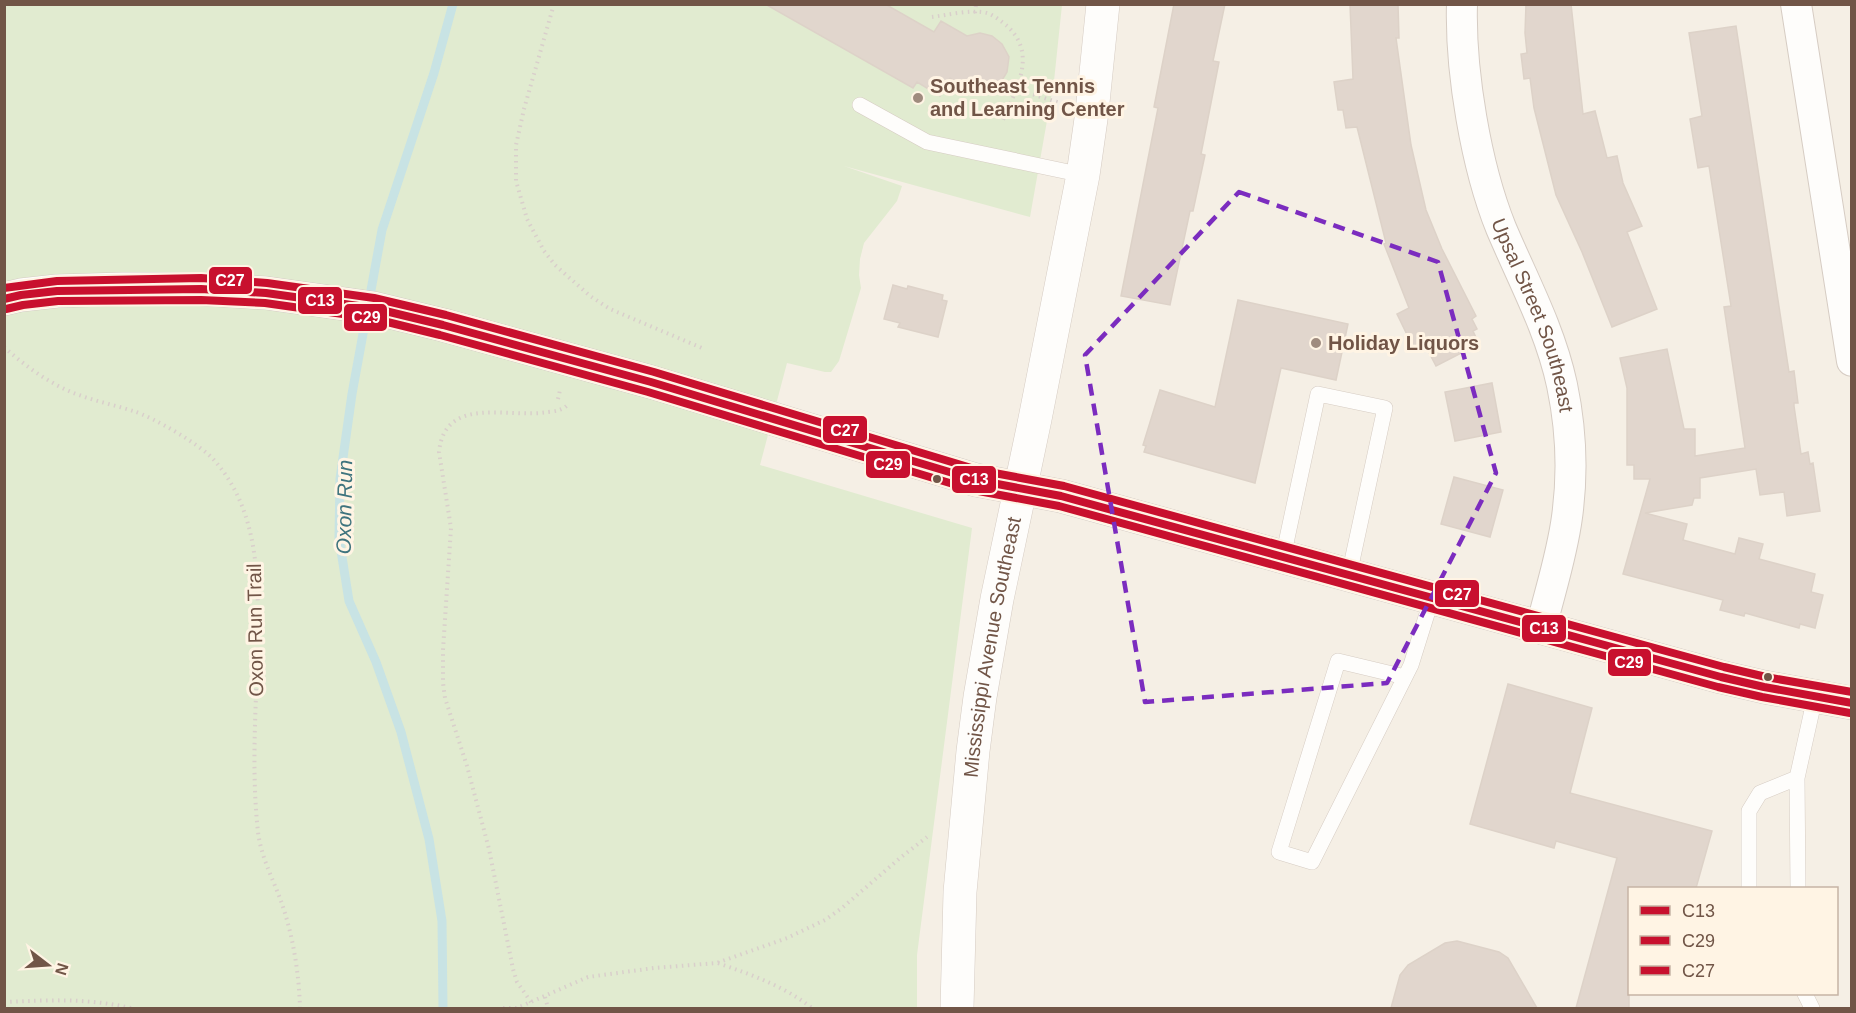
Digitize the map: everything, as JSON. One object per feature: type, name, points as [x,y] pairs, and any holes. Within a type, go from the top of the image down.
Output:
[{"type":"main road","name":"Mississippi Avenue Southeast","points":[[957,1008],[960,892],[973,751],[988,648],[1083,175],[1094,102],[1103,4]]},
{"type":"main road","points":[[4,299],[57,291],[162,288],[232,290],[336,302],[408,316],[651,382],[976,480],[1061,496],[1721,677],[1851,703]]},
{"type":"street","name":"Upsal Street Southeast","points":[[1462,4],[1463,51],[1477,146],[1491,200],[1501,227],[1552,348],[1561,380],[1566,413],[1570,465],[1567,517],[1560,555],[1541,628]]},
{"type":"street","points":[[1796,4],[1851,361]]},
{"type":"lane","points":[[860,105],[927,142],[1083,175]]},
{"type":"lane","points":[[1283,557],[1318,394],[1384,408],[1349,575]]},
{"type":"lane","points":[[1405,677],[1338,661],[1279,852],[1312,862],[1405,677],[1411,665],[1432,598]]},
{"type":"lane","points":[[1798,887],[1797,778],[1815,697]]},
{"type":"lane","points":[[1749,887],[1749,811],[1760,793],[1797,778]]},
{"type":"path","points":[[555,4],[524,109],[516,145],[516,182],[527,219],[534,235],[555,265],[590,296],[610,309],[702,348]]},
{"type":"path","points":[[975,13],[976,4]]},
{"type":"path","points":[[932,17],[988,13],[1013,32],[1020,43],[1023,70],[1003,120]]},
{"type":"path","points":[[1016,89],[1060,103]]},
{"type":"path","name":"Oxon Run Trail","points":[[4,347],[26,364],[75,394],[145,415],[196,445],[214,460],[230,481],[237,495],[249,529],[258,582],[254,759],[259,836],[287,922],[297,966],[300,1008]]},
{"type":"path","points":[[531,1002],[513,969],[489,849],[473,785],[445,698],[443,650],[451,528],[439,452],[441,441],[449,425],[463,415],[544,413],[559,410],[569,403]]},
{"type":"path","points":[[503,1008],[517,1008],[588,977],[654,968],[717,963],[779,942],[825,920],[860,894],[927,837]]},
{"type":"path","points":[[717,963],[785,989],[812,1008]]},
{"type":"path","points":[[545,997],[548,1008]]},
{"type":"path","points":[[4,1002],[65,999],[131,1008]]},
{"type":"highlighted area","points":[[1239,192],[1438,262],[1496,473],[1387,683],[1145,702],[1085,355]]},
{"type":"green space","points":[[5,5],[1062,5],[1054,81],[1030,217],[844,166],[902,186],[897,201],[864,243],[860,259],[861,288],[839,361],[831,372],[787,363],[760,465],[972,528],[917,955],[917,1008],[5,1008]]},
{"type":"building","points":[[765,4],[885,4],[934,32],[941,21],[967,36],[980,33],[992,36],[1002,44],[1009,57],[1007,72],[1001,82],[985,91],[969,90],[950,78],[940,96],[917,82],[913,88]]},
{"type":"building","points":[[1174,4],[1225,4],[1213,61],[1219,62],[1201,154],[1205,155],[1193,211],[1190,211],[1170,305],[1121,296],[1158,108],[1154,107]]},
{"type":"building","points":[[1350,4],[1398,4],[1399,38],[1396,38],[1411,145],[1426,210],[1442,249],[1476,316],[1472,319],[1477,329],[1473,331],[1479,344],[1436,366],[1424,343],[1414,349],[1397,314],[1409,308],[1384,244],[1386,243],[1357,127],[1346,128],[1343,110],[1338,110],[1334,82],[1353,79]]},
{"type":"building","points":[[1526,4],[1571,4],[1583,114],[1595,111],[1607,158],[1617,156],[1623,183],[1642,226],[1627,232],[1657,309],[1612,327],[1556,195],[1534,108],[1530,78],[1524,79],[1521,54],[1527,53]]},
{"type":"building","points":[[1736,26],[1789,372],[1794,371],[1798,403],[1794,403],[1794,406],[1801,454],[1808,452],[1810,464],[1813,463],[1820,511],[1787,516],[1784,492],[1760,495],[1756,469],[1700,478],[1700,498],[1694,498],[1692,505],[1645,513],[1687,524],[1683,540],[1735,554],[1739,538],[1763,544],[1759,559],[1815,574],[1811,592],[1823,595],[1815,628],[1800,624],[1799,628],[1745,613],[1744,616],[1720,610],[1723,600],[1623,574],[1650,479],[1634,479],[1634,465],[1627,465],[1627,388],[1620,358],[1667,349],[1684,429],[1695,429],[1695,456],[1745,448],[1724,307],[1731,306],[1709,166],[1698,168],[1690,119],[1702,116],[1689,33]]},
{"type":"building","points":[[893,285],[907,289],[908,286],[943,295],[942,300],[947,301],[938,337],[898,327],[900,323],[884,319]]},
{"type":"building","points":[[1238,300],[1348,324],[1336,380],[1281,368],[1255,483],[1144,452],[1146,446],[1143,445],[1160,390],[1215,407]]},
{"type":"building","points":[[1492,383],[1501,432],[1455,441],[1445,392]]},
{"type":"building","points":[[1454,477],[1503,490],[1490,537],[1441,524]]},
{"type":"building","points":[[1508,684],[1592,708],[1570,793],[1712,831],[1696,887],[1628,887],[1629,1008],[1576,1008],[1617,858],[1556,841],[1554,848],[1470,824]]},
{"type":"building","points":[[1457,941],[1499,952],[1508,958],[1537,1008],[1391,1008],[1400,975],[1408,965],[1445,943]]},
{"type":"waterway","name":"Oxon Run","points":[[443,1008],[442,921],[429,839],[401,732],[376,662],[349,601],[339,538],[340,479],[352,394],[382,230],[434,73],[453,4]]},
{"type":"transit line","name":"C27","points":[[4,288],[57,281],[201,278],[267,283],[374,298],[446,315],[654,372],[978,470],[1064,486],[1724,667],[1852,692]]},
{"type":"transit line","name":"C13","points":[[4,299],[57,291],[201,289],[266,293],[373,308],[651,382],[976,480],[1061,496],[1721,677],[1852,703]]},
{"type":"transit line","name":"C29","points":[[6,309],[58,301],[201,300],[265,303],[371,318],[648,392],[973,490],[1059,506],[1718,687],[1850,713]]},
{"type":"place","name":"Southeast Tennis and Learning Center","points":[[918,98]]},
{"type":"place","name":"Holiday Liquors","points":[[1316,343]]}]
